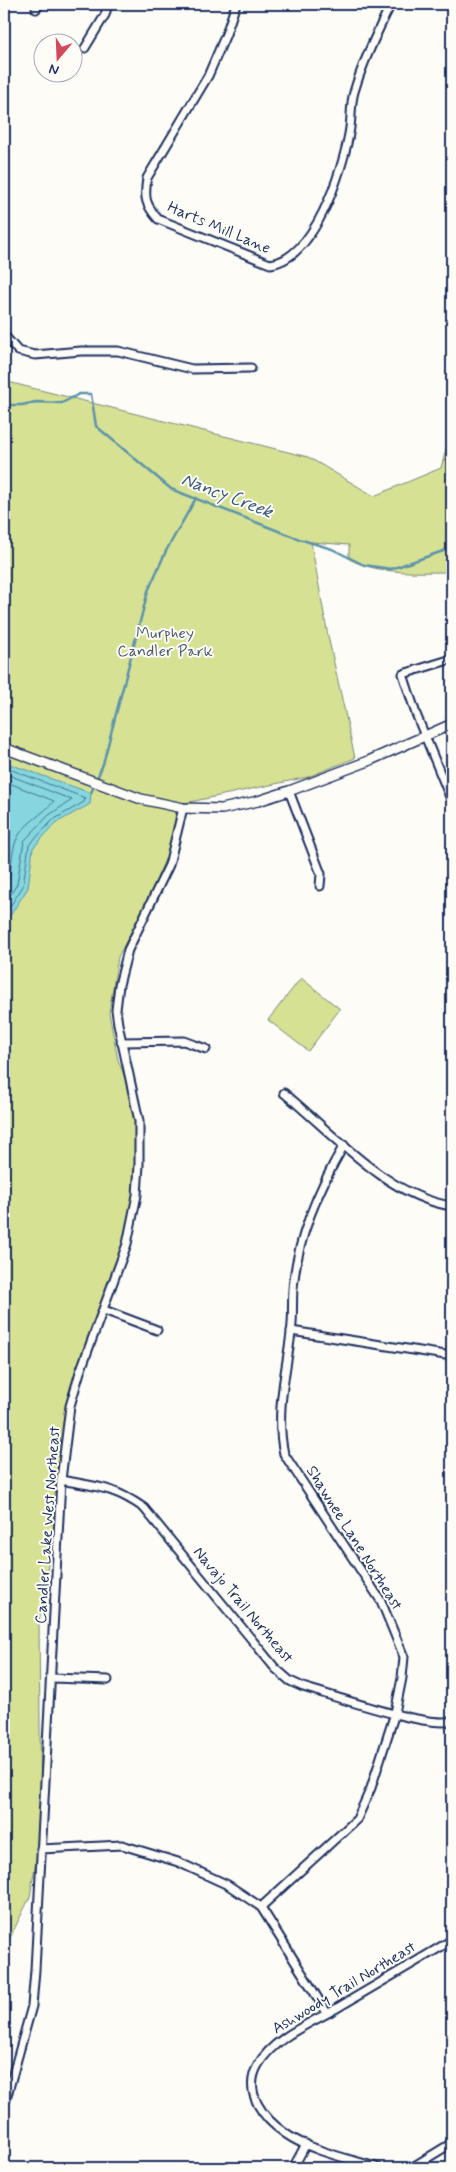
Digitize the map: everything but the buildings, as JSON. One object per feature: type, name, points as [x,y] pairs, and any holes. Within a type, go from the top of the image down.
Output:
[{"type":"street","points":[[85,48],[105,15],[108,4]]},
{"type":"street","name":"Harts Mill Lane","points":[[236,4],[226,34],[208,76],[146,178],[145,192],[148,206],[158,219],[270,264],[282,262],[307,241],[326,205],[344,157],[350,132],[353,95],[378,29],[391,4]]},
{"type":"street","points":[[4,336],[18,351],[35,355],[81,351],[118,351],[192,369],[251,368]]},
{"type":"street","points":[[451,799],[424,737],[404,674],[452,659]]},
{"type":"street","points":[[4,748],[142,799],[183,808],[201,809],[238,807],[289,791],[452,724]]},
{"type":"street","points":[[289,791],[321,874],[320,886]]},
{"type":"street","name":"Candler Lake West Northeast","points":[[4,2106],[32,2006],[36,1970],[61,1480],[70,1406],[132,1224],[140,1165],[139,1121],[121,1042],[116,1010],[123,965],[128,950],[169,865],[183,808]]},
{"type":"street","points":[[121,1042],[184,1042],[206,1049]]},
{"type":"street","points":[[284,1093],[344,1145],[407,1193],[432,1203],[452,1206]]},
{"type":"street","name":"Shawnee Lane Northeast","points":[[261,1907],[356,1819],[371,1788],[395,1713],[402,1678],[404,1657],[381,1601],[284,1454],[279,1418],[292,1331],[294,1280],[301,1244],[327,1175],[344,1145]]},
{"type":"street","points":[[104,1310],[157,1330]]},
{"type":"street","points":[[292,1331],[452,1356]]},
{"type":"street","name":"Navajo Trail Northeast","points":[[61,1480],[105,1487],[123,1493],[144,1508],[275,1668],[290,1681],[304,1687],[416,1720],[452,1721]]},
{"type":"street","points":[[52,1678],[108,1680]]},
{"type":"street","points":[[41,1849],[122,1845],[178,1862],[228,1885],[261,1907],[327,2014]]},
{"type":"street","name":"Ashwoody Trail Northeast","points":[[379,2168],[306,2144],[287,2135],[264,2115],[256,2104],[252,2078],[258,2065],[282,2039],[452,1940]]},
{"type":"street","points":[[410,2168],[452,2143]]},
{"type":"street","points":[[293,2168],[306,2144]]},
{"type":"green space","name":"Murphey Candler Park","points":[[4,381],[308,457],[374,496],[441,468],[452,427],[452,572],[399,572],[373,568],[349,559],[349,545],[311,542],[328,636],[355,758],[308,777],[176,805],[174,839],[148,899],[118,957],[109,1013],[118,1060],[139,1112],[137,1189],[126,1235],[88,1345],[69,1431],[39,1622],[41,1829],[30,1897],[4,1950]]},
{"type":"green space","points":[[301,978],[340,1009],[308,1051],[268,1020]]},
{"type":"water","points":[[4,762],[91,793],[90,804],[56,823],[33,848],[28,888],[4,925]]},
{"type":"waterway","name":"Nancy Creek","points":[[4,405],[22,405],[36,402],[62,403],[79,394],[91,394],[96,426],[171,489],[299,539],[332,549],[364,565],[391,569],[452,548]]},
{"type":"waterway","points":[[91,793],[103,764],[148,591],[166,551],[196,498]]}]
